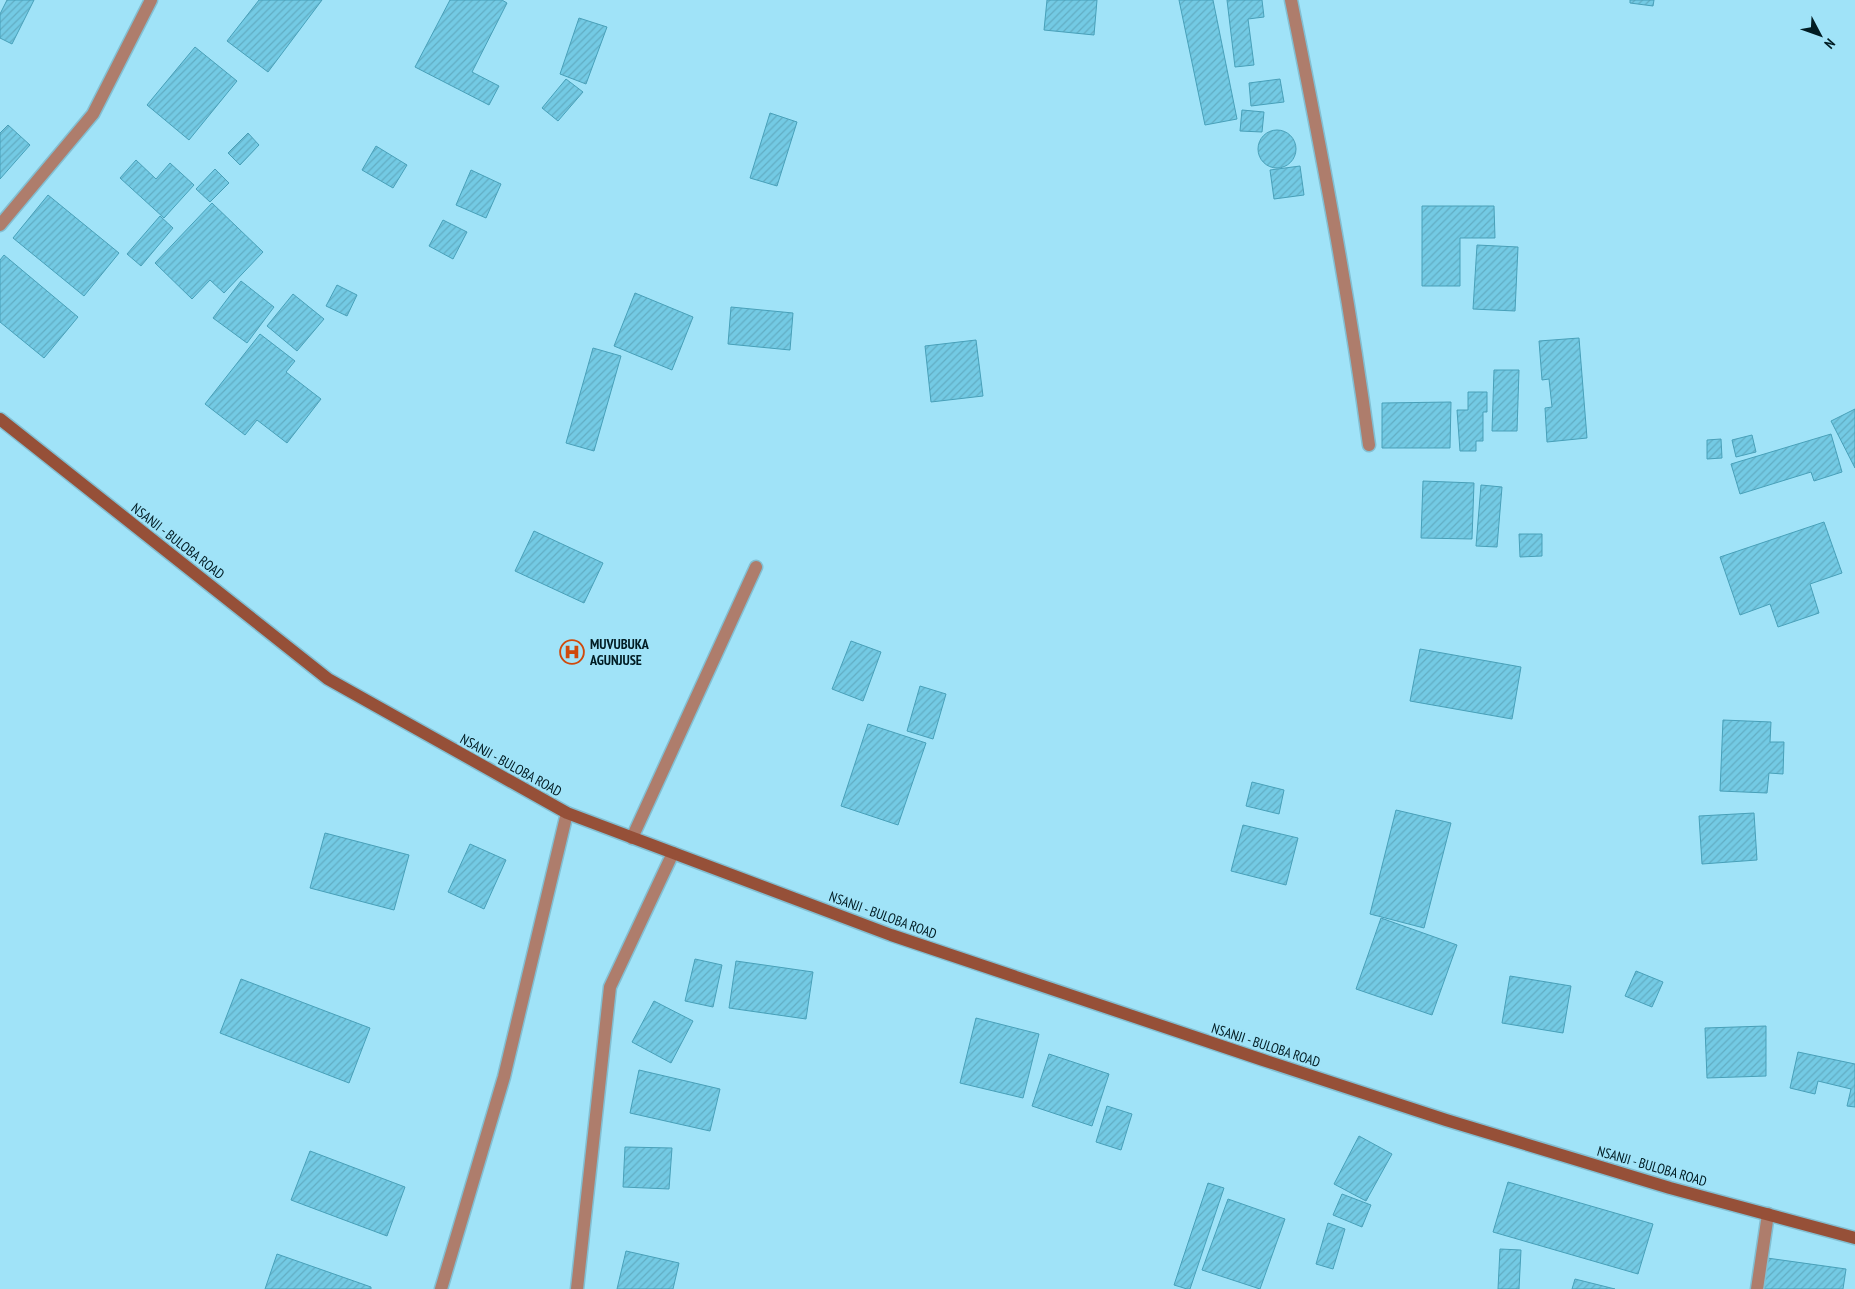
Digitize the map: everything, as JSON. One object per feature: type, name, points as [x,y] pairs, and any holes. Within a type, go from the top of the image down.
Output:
[{"type":"main road","name":"NSANJI - BULOBA ROAD","points":[[0,419],[328,679],[567,813],[891,935],[1244,1054],[1446,1120],[1642,1180],[1855,1238]]},
{"type":"street","points":[[0,225],[93,114],[151,0]]},
{"type":"street","points":[[1291,0],[1326,173],[1357,356],[1369,445]]},
{"type":"street","points":[[632,838],[756,567]]},
{"type":"street","points":[[441,1289],[504,1077],[567,813]]},
{"type":"street","points":[[577,1289],[610,987],[673,853]]},
{"type":"street","points":[[1757,1289],[1768,1214]]},
{"type":"building","points":[[7,0],[34,0],[12,44],[0,38],[0,14]]},
{"type":"building","points":[[259,0],[322,0],[268,72],[227,41]]},
{"type":"building","points":[[450,0],[502,0],[507,3],[472,72],[499,86],[489,105],[415,67]]},
{"type":"building","points":[[1047,0],[1097,0],[1094,35],[1044,30]]},
{"type":"building","points":[[1179,0],[1213,0],[1237,119],[1205,125]]},
{"type":"building","points":[[1227,0],[1262,0],[1264,17],[1248,19],[1254,65],[1235,67]]},
{"type":"building","points":[[1630,0],[1654,0],[1653,6],[1630,3]]},
{"type":"building","points":[[579,18],[607,27],[586,84],[560,74]]},
{"type":"building","points":[[195,47],[237,81],[189,140],[147,105]]},
{"type":"building","points":[[566,79],[583,92],[558,121],[542,108]]},
{"type":"building","points":[[1280,79],[1284,102],[1251,106],[1249,83]]},
{"type":"building","points":[[1242,110],[1264,112],[1262,132],[1240,131]]},
{"type":"building","points":[[770,113],[797,122],[777,186],[750,178]]},
{"type":"building","points":[[8,125],[30,145],[0,179],[0,133]]},
{"type":"building","points":[[1277,130],[1291,135],[1296,149],[1291,163],[1277,168],[1263,163],[1258,149],[1263,135]]},
{"type":"building","points":[[248,133],[259,145],[240,165],[228,153]]},
{"type":"building","points":[[376,146],[407,165],[393,188],[362,170]]},
{"type":"building","points":[[136,160],[156,179],[170,163],[194,185],[164,218],[120,178]]},
{"type":"building","points":[[1300,166],[1304,195],[1274,199],[1270,170]]},
{"type":"building","points":[[215,169],[229,183],[210,202],[196,189]]},
{"type":"building","points":[[471,170],[501,184],[486,218],[456,205]]},
{"type":"building","points":[[48,195],[119,253],[84,296],[13,238]]},
{"type":"building","points":[[212,203],[263,252],[224,293],[210,280],[192,299],[155,263]]},
{"type":"building","points":[[1422,206],[1494,206],[1495,238],[1460,238],[1460,286],[1422,286]]},
{"type":"building","points":[[160,216],[173,228],[141,266],[127,254]]},
{"type":"building","points":[[443,220],[467,232],[453,259],[429,246]]},
{"type":"building","points":[[1477,245],[1518,247],[1515,311],[1473,309]]},
{"type":"building","points":[[4,255],[78,317],[44,358],[0,322],[0,260]]},
{"type":"building","points":[[241,281],[274,307],[247,343],[213,318]]},
{"type":"building","points":[[337,285],[357,295],[347,316],[326,306]]},
{"type":"building","points":[[635,293],[693,317],[672,370],[614,346]]},
{"type":"building","points":[[293,294],[324,319],[297,351],[267,326]]},
{"type":"building","points":[[731,307],[793,313],[790,350],[728,344]]},
{"type":"building","points":[[260,334],[295,361],[286,372],[321,399],[287,443],[257,420],[245,435],[205,404]]},
{"type":"building","points":[[1579,338],[1587,438],[1547,442],[1545,408],[1552,407],[1549,379],[1542,380],[1539,341]]},
{"type":"building","points":[[976,340],[983,396],[931,402],[925,346]]},
{"type":"building","points":[[593,348],[621,356],[594,451],[566,443]]},
{"type":"building","points":[[1494,370],[1519,370],[1517,431],[1492,431]]},
{"type":"building","points":[[1468,392],[1487,392],[1487,412],[1483,412],[1483,441],[1476,441],[1476,451],[1460,451],[1457,410],[1468,410]]},
{"type":"building","points":[[1451,402],[1450,448],[1382,448],[1382,403]]},
{"type":"building","points":[[1855,409],[1855,468],[1831,421]]},
{"type":"building","points":[[1831,434],[1842,472],[1814,481],[1811,472],[1740,494],[1731,464]]},
{"type":"building","points":[[1752,435],[1756,452],[1736,457],[1732,440]]},
{"type":"building","points":[[1721,439],[1722,458],[1707,459],[1707,440]]},
{"type":"building","points":[[1423,481],[1474,483],[1472,539],[1421,538]]},
{"type":"building","points":[[1481,485],[1502,487],[1497,547],[1476,546]]},
{"type":"building","points":[[1824,522],[1842,573],[1810,584],[1819,613],[1778,627],[1770,604],[1740,615],[1720,557]]},
{"type":"building","points":[[534,531],[603,563],[584,603],[515,571]]},
{"type":"building","points":[[1519,534],[1542,534],[1542,556],[1520,557]]},
{"type":"building","points":[[851,641],[881,652],[863,701],[832,689]]},
{"type":"building","points":[[1420,649],[1521,667],[1512,719],[1410,701]]},
{"type":"building","points":[[920,686],[946,694],[933,739],[907,731]]},
{"type":"building","points":[[1723,720],[1771,722],[1770,742],[1784,742],[1783,774],[1769,773],[1767,793],[1720,791]]},
{"type":"building","points":[[868,724],[926,743],[898,825],[841,806]]},
{"type":"building","points":[[1252,782],[1284,790],[1279,814],[1246,806]]},
{"type":"building","points":[[1396,810],[1451,823],[1424,928],[1370,914]]},
{"type":"building","points":[[1754,813],[1757,860],[1702,864],[1699,816]]},
{"type":"building","points":[[1243,825],[1298,838],[1286,885],[1231,871]]},
{"type":"building","points":[[325,833],[409,855],[394,910],[310,888]]},
{"type":"building","points":[[470,844],[506,860],[484,909],[448,892]]},
{"type":"building","points":[[1381,918],[1457,945],[1432,1015],[1356,989]]},
{"type":"building","points":[[695,959],[722,965],[713,1007],[685,1001]]},
{"type":"building","points":[[736,961],[813,972],[806,1019],[729,1008]]},
{"type":"building","points":[[1636,971],[1663,982],[1652,1007],[1625,996]]},
{"type":"building","points":[[1510,976],[1571,986],[1563,1033],[1502,1023]]},
{"type":"building","points":[[241,979],[370,1028],[349,1083],[220,1033]]},
{"type":"building","points":[[654,1001],[693,1021],[671,1063],[632,1042]]},
{"type":"building","points":[[976,1018],[1039,1034],[1023,1098],[960,1083]]},
{"type":"building","points":[[1766,1026],[1766,1076],[1707,1078],[1705,1028]]},
{"type":"building","points":[[1798,1052],[1855,1064],[1855,1107],[1847,1106],[1851,1089],[1818,1081],[1815,1094],[1790,1088]]},
{"type":"building","points":[[1049,1054],[1109,1074],[1092,1126],[1032,1106]]},
{"type":"building","points":[[639,1070],[720,1089],[710,1131],[630,1113]]},
{"type":"building","points":[[1107,1106],[1132,1114],[1121,1150],[1096,1142]]},
{"type":"building","points":[[1359,1136],[1392,1154],[1366,1201],[1334,1184]]},
{"type":"building","points":[[625,1147],[672,1148],[669,1189],[623,1187]]},
{"type":"building","points":[[310,1151],[405,1187],[387,1236],[291,1200]]},
{"type":"building","points":[[1508,1182],[1653,1224],[1638,1274],[1493,1232]]},
{"type":"building","points":[[1208,1183],[1224,1188],[1190,1289],[1187,1289],[1174,1285]]},
{"type":"building","points":[[1342,1194],[1371,1205],[1362,1227],[1333,1215]]},
{"type":"building","points":[[1228,1199],[1285,1219],[1260,1289],[1202,1270]]},
{"type":"building","points":[[1328,1223],[1345,1229],[1333,1269],[1316,1264]]},
{"type":"building","points":[[1500,1249],[1521,1250],[1519,1289],[1498,1289]]},
{"type":"building","points":[[626,1251],[679,1263],[673,1289],[617,1289]]},
{"type":"building","points":[[277,1254],[371,1287],[371,1289],[265,1289]]},
{"type":"building","points":[[1767,1258],[1846,1269],[1843,1289],[1763,1289]]},
{"type":"building","points":[[1575,1279],[1615,1289],[1572,1289]]},
{"type":"place","name":"MUVUBUKA AGUNJUSE","points":[[572,652]]}]
